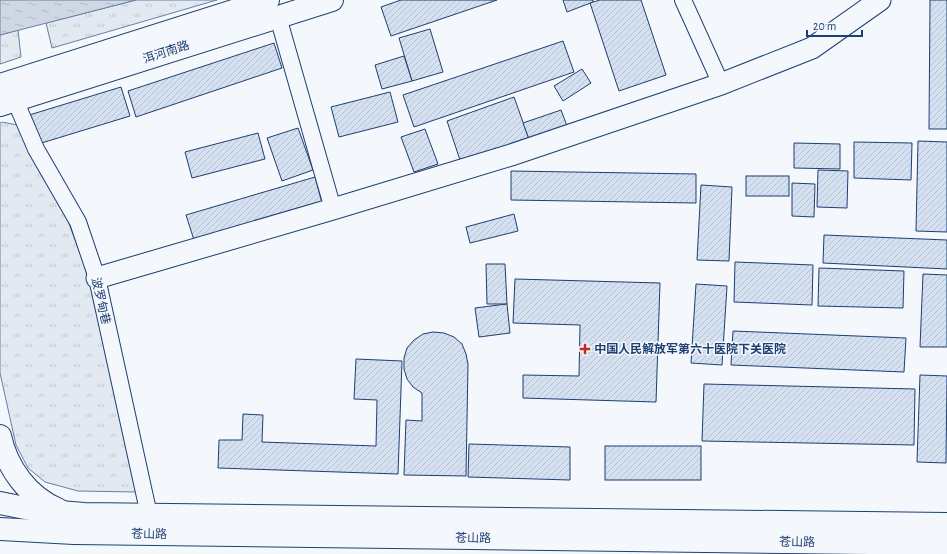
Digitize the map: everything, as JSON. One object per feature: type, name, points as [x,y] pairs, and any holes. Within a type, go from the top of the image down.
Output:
[{"type":"main road","name":"洱河南路","points":[[0,85],[273,8],[332,0]]},
{"type":"main road","name":"洱河南路","points":[[8,102],[273,8]]},
{"type":"main road","points":[[0,436],[6,455],[14,471],[33,494],[58,510],[84,514]]},
{"type":"main road","points":[[0,503],[35,510],[84,514]]},
{"type":"main road","name":"苍山路","points":[[84,514],[947,524]]},
{"type":"main road","name":"苍山路","points":[[0,529],[74,533],[947,544]]},
{"type":"street","points":[[683,0],[721,84]]},
{"type":"street","points":[[97,278],[511,155],[721,84],[812,48],[880,0]]},
{"type":"street","points":[[273,8],[333,209]]},
{"type":"street","name":"波罗甸巷","points":[[8,102],[78,222],[97,278],[148,515]]},
{"type":"green space","points":[[136,0],[217,0],[52,48],[46,23]]},
{"type":"green space","points":[[18,30],[21,57],[0,64],[0,35]]},
{"type":"green space","points":[[2,122],[17,125],[65,213],[88,274],[136,492],[78,491],[45,482],[28,468],[16,445],[0,373],[0,123]]},
{"type":"water","points":[[0,0],[136,0],[0,35]]},
{"type":"building","points":[[401,0],[497,0],[391,36],[381,7]]},
{"type":"building","points":[[563,0],[593,0],[593,2],[567,12]]},
{"type":"building","points":[[600,0],[641,0],[666,75],[619,91],[590,3]]},
{"type":"building","points":[[930,0],[947,0],[947,129],[929,129]]},
{"type":"building","points":[[430,29],[443,72],[412,81],[399,38]]},
{"type":"building","points":[[563,41],[574,72],[414,127],[403,95]]},
{"type":"building","points":[[274,43],[282,68],[136,117],[128,91]]},
{"type":"building","points":[[404,56],[412,81],[382,89],[375,65]]},
{"type":"building","points":[[582,69],[591,83],[563,101],[554,86]]},
{"type":"building","points":[[121,87],[130,116],[35,145],[26,116]]},
{"type":"building","points":[[390,92],[398,122],[339,137],[331,107]]},
{"type":"building","points":[[514,97],[529,139],[461,163],[447,121]]},
{"type":"building","points":[[561,110],[567,126],[529,139],[523,123]]},
{"type":"building","points":[[298,128],[313,170],[282,181],[267,138]]},
{"type":"building","points":[[425,129],[438,164],[414,172],[401,137]]},
{"type":"building","points":[[258,133],[265,159],[192,178],[185,152]]},
{"type":"building","points":[[918,141],[947,142],[947,232],[916,231]]},
{"type":"building","points":[[854,142],[912,143],[911,180],[854,178]]},
{"type":"building","points":[[794,143],[840,144],[840,169],[794,168]]},
{"type":"building","points":[[818,170],[848,171],[847,208],[817,207]]},
{"type":"building","points":[[511,171],[696,174],[696,203],[511,200]]},
{"type":"building","points":[[746,176],[789,176],[789,196],[746,196]]},
{"type":"building","points":[[315,177],[322,203],[194,240],[186,215]]},
{"type":"building","points":[[792,183],[815,184],[814,217],[792,216]]},
{"type":"building","points":[[701,185],[732,187],[729,261],[697,260]]},
{"type":"building","points":[[514,214],[518,231],[470,243],[466,227]]},
{"type":"building","points":[[824,235],[947,240],[947,269],[823,263]]},
{"type":"building","points":[[735,262],[813,265],[812,305],[734,302]]},
{"type":"building","points":[[486,264],[505,264],[507,304],[487,304]]},
{"type":"building","points":[[819,268],[904,271],[903,308],[818,306]]},
{"type":"building","points":[[923,274],[947,275],[947,347],[920,347]]},
{"type":"building","points":[[515,279],[660,283],[656,402],[523,398],[523,375],[579,376],[580,325],[513,323]]},
{"type":"building","points":[[696,284],[727,286],[722,365],[691,363]]},
{"type":"building","points":[[507,304],[510,333],[479,337],[475,308]]},
{"type":"building","points":[[733,331],[906,338],[904,372],[731,365]]},
{"type":"building","points":[[433,332],[444,333],[454,337],[462,344],[466,354],[468,364],[466,476],[404,475],[406,420],[422,421],[422,393],[413,387],[407,379],[404,369],[404,358],[407,348],[414,340],[423,334]]},
{"type":"building","points":[[356,359],[402,361],[398,474],[218,468],[219,440],[242,440],[243,414],[263,415],[262,442],[376,446],[377,400],[354,399]]},
{"type":"building","points":[[920,375],[947,376],[946,463],[917,462]]},
{"type":"building","points":[[704,384],[915,389],[914,445],[702,441]]},
{"type":"building","points":[[469,444],[570,447],[570,480],[468,477]]},
{"type":"building","points":[[605,446],[701,446],[701,480],[605,480]]},
{"type":"place","name":"中国人民解放军第六十医院下关医院","points":[[585,349]]}]
